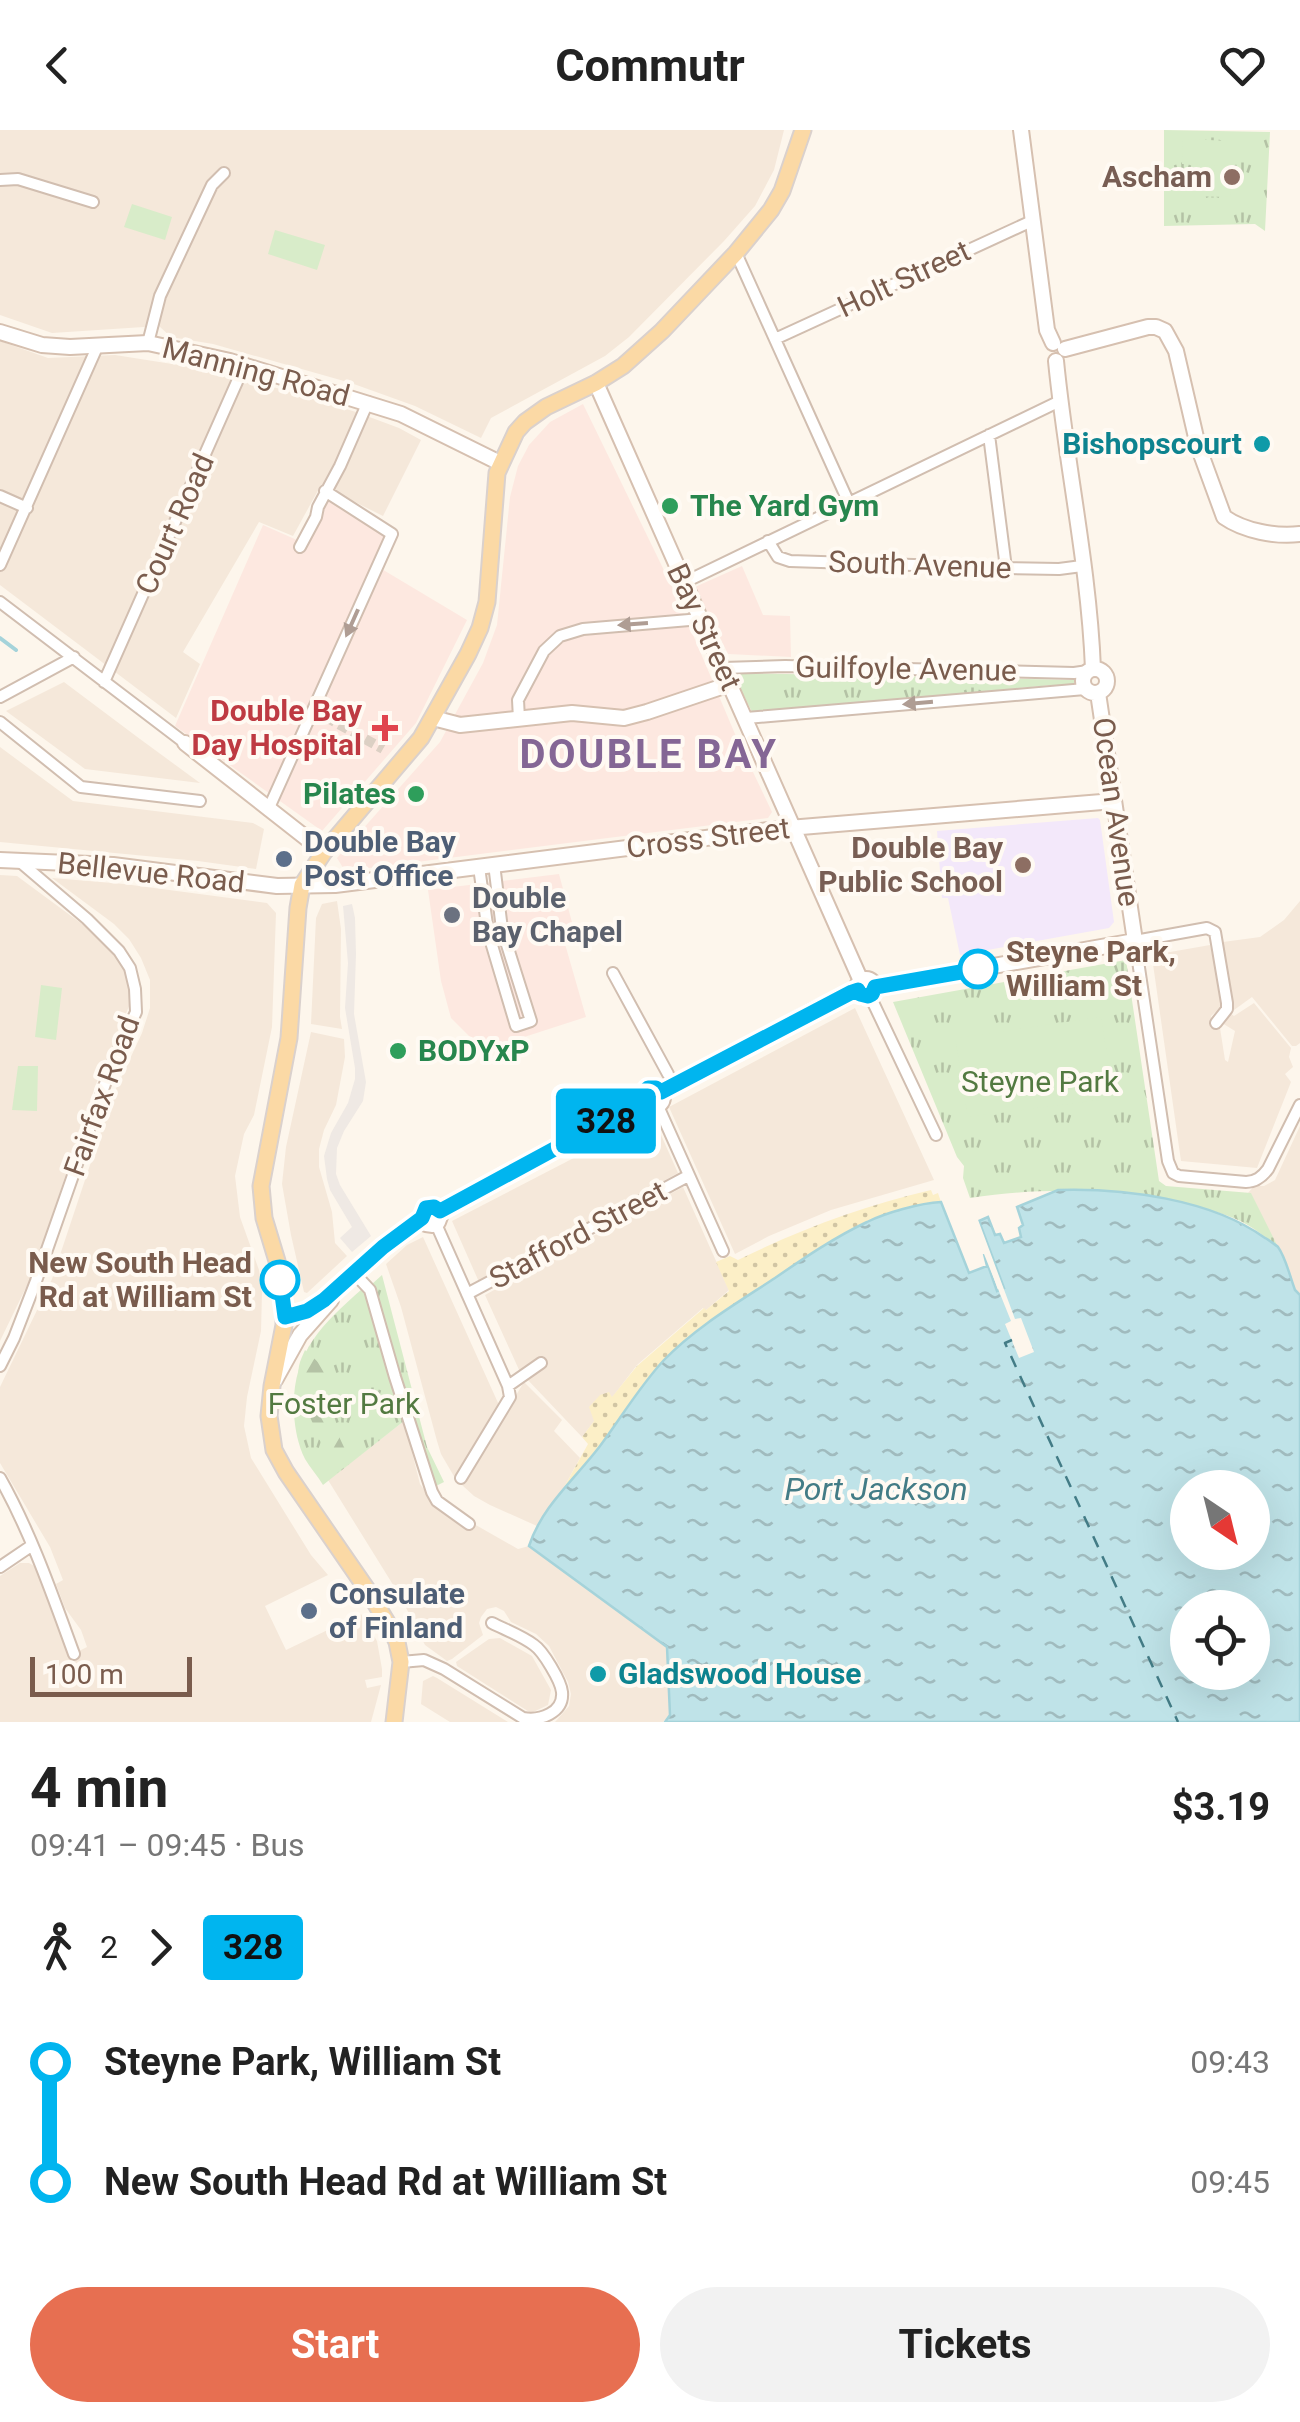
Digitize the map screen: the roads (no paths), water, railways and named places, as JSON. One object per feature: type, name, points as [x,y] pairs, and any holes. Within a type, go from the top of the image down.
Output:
[{"type":"main road","points":[[394,1722],[400,1662],[396,1642],[378,1607],[280,1461],[270,1430],[272,1386],[285,1317],[261,1186],[290,1027],[302,886],[324,852],[403,763],[434,718],[468,654],[484,615],[489,585],[495,482],[516,432],[546,407],[624,366],[736,253],[772,210],[803,130]]},
{"type":"street","points":[[1021,130],[1047,330],[1058,351],[1060,401],[1091,670]]},
{"type":"street","points":[[148,343],[160,296],[212,186],[224,173]]},
{"type":"street","points":[[0,180],[18,179],[93,202]]},
{"type":"street","name":"Holt Street","points":[[775,339],[1034,220]]},
{"type":"street","points":[[736,253],[848,501]]},
{"type":"street","points":[[1058,351],[1148,328],[1165,331],[1176,351],[1198,446],[1224,517],[1279,535],[1300,534]]},
{"type":"street","name":"Manning Road","points":[[0,332],[42,345],[148,343],[244,366],[401,414],[500,463]]},
{"type":"street","points":[[0,564],[98,345]]},
{"type":"street","name":"Court Road","points":[[104,682],[244,366]]},
{"type":"street","name":"Bay Street","points":[[596,383],[793,827],[936,1136]]},
{"type":"street","points":[[683,583],[1060,401]]},
{"type":"street","points":[[300,548],[368,402]]},
{"type":"street","points":[[989,435],[1006,568]]},
{"type":"street","points":[[268,810],[392,534],[326,490]]},
{"type":"street","points":[[0,496],[27,508]]},
{"type":"street","name":"South Avenue","points":[[768,541],[778,556],[790,561],[1059,569],[1082,566]]},
{"type":"street","points":[[0,602],[324,852]]},
{"type":"street","points":[[520,719],[518,700],[530,676],[550,644],[566,633],[700,620]]},
{"type":"street","points":[[0,696],[74,657]]},
{"type":"street","name":"Guilfoyle Avenue","points":[[723,668],[1074,673],[1091,670]]},
{"type":"street","points":[[1091,670],[1101,670],[1107,681],[1105,689],[1091,691],[1083,678],[1091,670]]},
{"type":"street","points":[[434,718],[460,726],[572,714],[624,718],[730,684]]},
{"type":"street","name":"Guilfoyle Avenue","points":[[746,718],[1091,691]]},
{"type":"street","name":"Ocean Avenue","points":[[1091,691],[1114,801],[1170,1168],[1179,1176],[1255,1181],[1268,1170],[1300,1105]]},
{"type":"street","points":[[313,709],[326,717]]},
{"type":"street","points":[[0,722],[81,787],[200,801]]},
{"type":"street","name":"Cross Street","points":[[302,886],[793,827],[1114,801]]},
{"type":"street","name":"Bellevue Road","points":[[0,860],[113,865],[302,886]]},
{"type":"street","name":"Fairfax Road","points":[[0,1366],[36,1281],[112,1064],[136,1012],[136,989],[130,968],[119,951],[20,861]]},
{"type":"street","points":[[486,865],[531,1022],[516,1026],[489,935],[486,865]]},
{"type":"street","points":[[1107,946],[1130,913]]},
{"type":"street","points":[[285,1317],[307,1311],[383,1247],[432,1218],[814,1010],[866,988],[1207,928],[1215,932],[1218,940],[1228,1003],[1216,1023]]},
{"type":"street","points":[[489,935],[503,932]]},
{"type":"street","points":[[613,973],[668,1074]]},
{"type":"street","points":[[508,998],[522,994]]},
{"type":"street","points":[[654,1100],[722,1252]]},
{"type":"street","name":"Stafford Street","points":[[467,1294],[688,1176]]},
{"type":"street","points":[[432,1218],[510,1397],[461,1478]]},
{"type":"street","points":[[272,1386],[300,1335],[351,1276]]},
{"type":"street","points":[[351,1276],[370,1290],[432,1492],[469,1524]]},
{"type":"street","points":[[508,1386],[542,1363]]},
{"type":"street","points":[[0,1478],[20,1514],[74,1654]]},
{"type":"street","points":[[0,1566],[31,1546]]},
{"type":"street","points":[[400,1662],[424,1660],[523,1718],[547,1717],[562,1700],[560,1682],[534,1644],[492,1623]]},
{"type":"water","name":"Port Jackson","points":[[1058,1190],[1111,1191],[1166,1199],[1219,1214],[1272,1242],[1281,1251],[1300,1295],[1300,1722],[665,1722],[670,1715],[667,1647],[529,1546],[551,1505],[676,1348],[843,1234],[893,1212],[941,1202],[969,1273],[987,1266],[984,1254],[997,1291],[1004,1288],[979,1221],[988,1217],[995,1235],[1000,1234],[1004,1243],[1021,1237],[1019,1228],[1023,1225],[1017,1207]]},
{"type":"waterway","points":[[0,638],[16,650]]},
{"type":"tunnel","points":[[326,717],[383,749]]},
{"type":"place","name":"Ascham","points":[[1232,177]]},
{"type":"place","name":"Bishopscourt","points":[[1262,444]]},
{"type":"place","name":"The Yard Gym","points":[[670,506]]},
{"type":"place","name":"Double Bay Day Hospital","points":[[385,728]]},
{"type":"place","name":"Pilates","points":[[416,794]]},
{"type":"place","name":"Double Bay Post Office","points":[[284,859]]},
{"type":"place","name":"Double Bay Public School","points":[[1023,865]]},
{"type":"place","name":"Double Bay Chapel","points":[[452,915]]},
{"type":"place","name":"Steyne Park, William St","points":[[978,969]]},
{"type":"place","name":"BODYxP","points":[[398,1051]]},
{"type":"place","name":"New South Head Rd at William St","points":[[280,1280]]},
{"type":"place","name":"Consulate of Finland","points":[[309,1611]]},
{"type":"place","name":"Gladswood House","points":[[598,1674]]},
{"type":"district","name":"DOUBLE BAY","points":[[649,754]]},
{"type":"park label","name":"Steyne Park","points":[[1040,1082]]},
{"type":"park label","name":"Foster Park","points":[[344,1404]]}]
